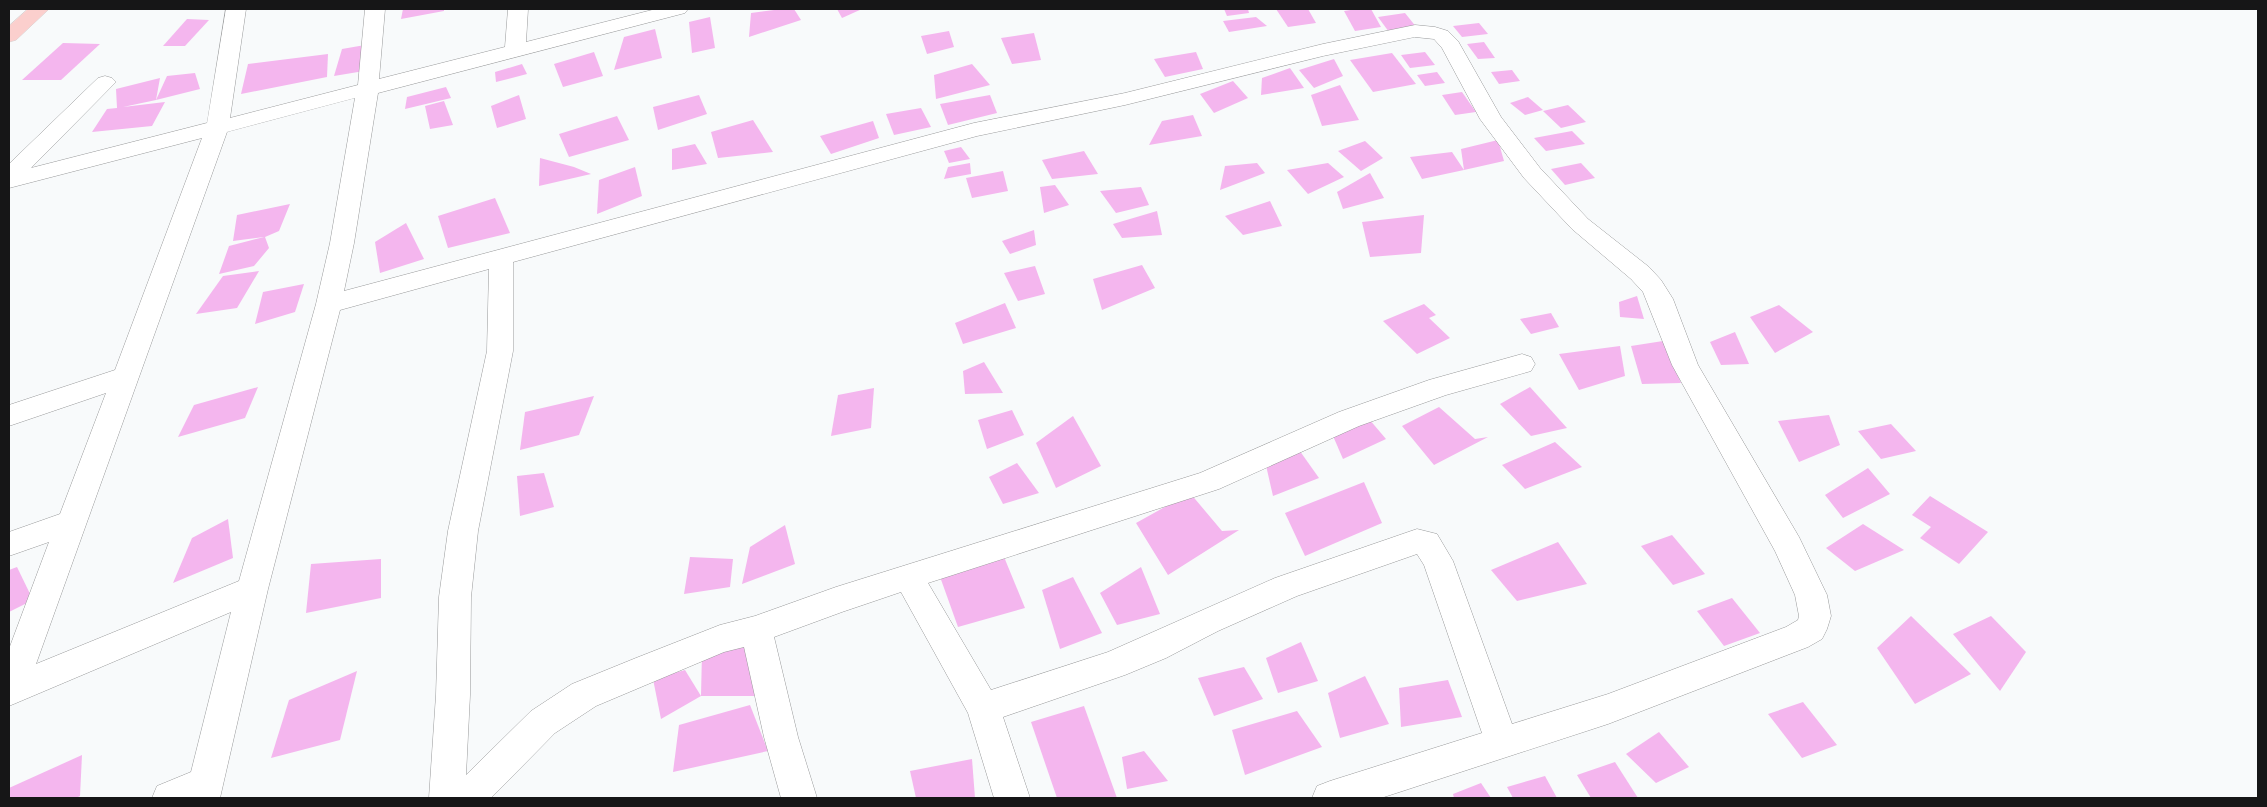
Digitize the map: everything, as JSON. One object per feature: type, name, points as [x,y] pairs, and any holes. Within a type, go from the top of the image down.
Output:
[{"type":"main road","points":[[9,36],[39,9]]},
{"type":"street","points":[[9,691],[218,128],[236,9]]},
{"type":"street","points":[[170,798],[204,790],[252,588],[329,304],[342,244],[368,87],[375,9]]},
{"type":"street","points":[[515,52],[518,9]]},
{"type":"street","points":[[9,179],[218,128],[368,87],[515,52],[678,9]]},
{"type":"street","points":[[329,304],[974,130],[1124,99],[1323,50],[1415,31],[1428,31],[1441,35],[1451,45],[1491,119],[1515,148],[1532,173],[1580,224],[1640,273],[1652,286],[1660,300],[1685,365],[1788,546],[1811,595],[1815,616],[1811,629],[1797,637],[1608,709],[1330,798]]},
{"type":"street","points":[[9,179],[105,82]]},
{"type":"street","points":[[447,798],[453,695],[454,598],[463,531],[480,456],[500,350],[502,296],[500,259]]},
{"type":"street","points":[[467,798],[543,722],[584,695],[720,639],[756,630],[836,600],[1210,481],[1349,419],[1439,386],[1522,364]]},
{"type":"street","points":[[9,416],[126,376]]},
{"type":"street","points":[[9,544],[71,522]]},
{"type":"street","points":[[983,708],[1113,665],[1155,648],[1207,621],[1286,587],[1417,541],[1426,543],[1438,561],[1502,743]]},
{"type":"street","points":[[908,578],[983,708],[1012,798]]},
{"type":"street","points":[[9,691],[252,588]]},
{"type":"street","points":[[756,630],[781,736],[799,798]]},
{"type":"building","points":[[403,9],[444,9],[444,11],[401,19]]},
{"type":"building","points":[[794,9],[801,20],[749,37],[751,13]]},
{"type":"building","points":[[837,9],[862,9],[842,18]]},
{"type":"building","points":[[1224,9],[1248,9],[1249,13],[1227,16]]},
{"type":"building","points":[[1276,9],[1308,9],[1316,23],[1288,27]]},
{"type":"building","points":[[1371,9],[1381,27],[1355,31],[1344,11]]},
{"type":"building","points":[[1405,13],[1417,28],[1389,32],[1378,17]]},
{"type":"building","points":[[710,17],[715,48],[692,53],[689,22]]},
{"type":"building","points":[[1256,17],[1267,26],[1229,32],[1223,21]]},
{"type":"building","points":[[187,19],[209,20],[185,46],[163,46]]},
{"type":"building","points":[[1479,23],[1488,34],[1462,37],[1453,26]]},
{"type":"building","points":[[655,29],[662,58],[614,70],[624,37]]},
{"type":"building","points":[[949,31],[954,47],[927,54],[921,36]]},
{"type":"building","points":[[1034,33],[1041,60],[1012,64],[1001,38]]},
{"type":"building","points":[[1484,42],[1495,58],[1478,59],[1467,44]]},
{"type":"building","points":[[63,43],[100,44],[61,80],[22,80]]},
{"type":"building","points":[[365,45],[364,71],[334,76],[342,49]]},
{"type":"building","points":[[594,52],[603,76],[563,87],[554,64]]},
{"type":"building","points":[[1196,52],[1203,69],[1165,77],[1154,59]]},
{"type":"building","points":[[1425,52],[1435,65],[1410,68],[1401,55]]},
{"type":"building","points":[[1392,53],[1416,84],[1373,92],[1350,60]]},
{"type":"building","points":[[328,54],[327,77],[241,94],[248,64]]},
{"type":"building","points":[[1334,59],[1343,76],[1314,88],[1299,70]]},
{"type":"building","points":[[522,64],[527,74],[496,82],[495,72]]},
{"type":"building","points":[[972,64],[990,85],[936,99],[934,75]]},
{"type":"building","points":[[1290,68],[1304,88],[1261,95],[1262,78]]},
{"type":"building","points":[[1512,70],[1520,81],[1499,84],[1491,72]]},
{"type":"building","points":[[1437,72],[1445,83],[1425,86],[1417,75]]},
{"type":"building","points":[[195,73],[200,89],[156,100],[167,76]]},
{"type":"building","points":[[160,78],[156,100],[123,107],[165,102],[152,126],[92,132],[107,109],[117,108],[116,89]]},
{"type":"building","points":[[1233,81],[1248,98],[1214,113],[1200,94]]},
{"type":"building","points":[[1340,85],[1359,120],[1322,126],[1311,95]]},
{"type":"building","points":[[446,87],[451,98],[405,109],[407,97]]},
{"type":"building","points":[[1462,92],[1476,112],[1455,115],[1442,95]]},
{"type":"building","points":[[519,95],[526,119],[497,128],[491,106]]},
{"type":"building","points":[[699,95],[707,114],[658,130],[653,107]]},
{"type":"building","points":[[990,95],[997,113],[948,125],[940,104]]},
{"type":"building","points":[[1528,97],[1543,110],[1525,115],[1510,103]]},
{"type":"building","points":[[444,101],[453,125],[430,129],[425,106]]},
{"type":"building","points":[[1568,105],[1586,122],[1561,128],[1543,111]]},
{"type":"building","points":[[921,108],[931,127],[894,135],[886,114]]},
{"type":"building","points":[[1193,115],[1202,136],[1149,145],[1162,121]]},
{"type":"building","points":[[617,116],[629,140],[569,157],[559,134]]},
{"type":"building","points":[[753,120],[773,152],[718,158],[711,132]]},
{"type":"building","points":[[873,121],[879,138],[831,154],[820,136]]},
{"type":"building","points":[[1572,131],[1585,144],[1546,151],[1534,138]]},
{"type":"building","points":[[1498,140],[1504,161],[1464,170],[1461,149]]},
{"type":"building","points":[[1365,141],[1383,158],[1361,171],[1338,151]]},
{"type":"building","points":[[695,144],[707,164],[672,170],[672,149]]},
{"type":"building","points":[[961,147],[970,159],[949,163],[944,151]]},
{"type":"building","points":[[1084,151],[1098,174],[1052,179],[1042,160]]},
{"type":"building","points":[[1452,152],[1464,170],[1422,179],[1410,157]]},
{"type":"building","points":[[540,158],[574,167],[591,174],[539,186]]},
{"type":"building","points":[[970,163],[971,174],[944,179],[948,167]]},
{"type":"building","points":[[1257,163],[1265,173],[1220,190],[1225,166]]},
{"type":"building","points":[[1328,163],[1344,177],[1308,194],[1287,170]]},
{"type":"building","points":[[1581,163],[1595,178],[1565,185],[1551,169]]},
{"type":"building","points":[[635,167],[642,196],[597,214],[599,180]]},
{"type":"building","points":[[1003,171],[1008,191],[972,198],[966,178]]},
{"type":"building","points":[[1370,173],[1384,198],[1343,209],[1337,192]]},
{"type":"building","points":[[1055,185],[1069,205],[1044,213],[1040,187]]},
{"type":"building","points":[[1141,187],[1149,205],[1116,213],[1100,191]]},
{"type":"building","points":[[495,198],[510,233],[448,248],[438,216]]},
{"type":"building","points":[[1270,201],[1282,226],[1243,235],[1225,216]]},
{"type":"building","points":[[290,204],[279,231],[265,237],[269,248],[254,266],[219,274],[229,246],[264,237],[233,241],[237,215]]},
{"type":"building","points":[[1157,211],[1162,235],[1122,238],[1113,224]]},
{"type":"building","points":[[1424,215],[1421,253],[1370,257],[1362,222]]},
{"type":"building","points":[[406,223],[424,259],[380,273],[375,242]]},
{"type":"building","points":[[1034,230],[1036,245],[1010,254],[1002,241]]},
{"type":"building","points":[[1142,265],[1155,288],[1102,310],[1093,279]]},
{"type":"building","points":[[1035,266],[1045,294],[1018,301],[1004,273]]},
{"type":"building","points":[[259,271],[237,308],[196,314],[223,276]]},
{"type":"building","points":[[304,284],[295,312],[255,324],[263,292]]},
{"type":"building","points":[[1637,296],[1644,319],[1620,317],[1619,302]]},
{"type":"building","points":[[1005,303],[1016,328],[963,344],[955,323]]},
{"type":"building","points":[[1424,304],[1436,315],[1429,318],[1450,338],[1417,354],[1383,321]]},
{"type":"building","points":[[1779,305],[1813,332],[1775,353],[1750,317]]},
{"type":"building","points":[[1551,313],[1559,327],[1531,334],[1520,319]]},
{"type":"building","points":[[1735,332],[1749,364],[1721,365],[1710,342]]},
{"type":"building","points":[[1663,341],[1681,383],[1642,384],[1631,346]]},
{"type":"building","points":[[1620,346],[1625,376],[1579,390],[1559,354]]},
{"type":"building","points":[[984,362],[1003,393],[965,394],[963,371]]},
{"type":"building","points":[[258,387],[245,418],[178,437],[194,405]]},
{"type":"building","points":[[1530,387],[1567,428],[1531,436],[1500,404]]},
{"type":"building","points":[[874,388],[871,428],[831,436],[838,395]]},
{"type":"building","points":[[594,396],[579,435],[520,450],[525,412]]},
{"type":"building","points":[[1439,407],[1475,439],[1488,437],[1434,465],[1402,426]]},
{"type":"building","points":[[1012,410],[1024,435],[987,449],[978,420]]},
{"type":"building","points":[[1829,415],[1840,445],[1799,462],[1778,421]]},
{"type":"building","points":[[1073,416],[1101,466],[1056,488],[1036,443]]},
{"type":"building","points":[[1369,419],[1386,439],[1343,459],[1333,436]]},
{"type":"building","points":[[1891,424],[1916,451],[1881,459],[1858,431]]},
{"type":"building","points":[[1555,442],[1582,467],[1525,489],[1502,465]]},
{"type":"building","points":[[1297,447],[1319,478],[1273,496],[1265,461]]},
{"type":"building","points":[[1017,463],[1039,493],[1003,504],[989,477]]},
{"type":"building","points":[[1868,468],[1890,494],[1843,518],[1825,495]]},
{"type":"building","points":[[544,473],[554,507],[520,516],[517,476]]},
{"type":"building","points":[[1364,482],[1382,523],[1305,556],[1285,513]]},
{"type":"building","points":[[1190,493],[1222,531],[1239,530],[1168,575],[1136,523]]},
{"type":"building","points":[[1930,496],[1988,532],[1959,564],[1920,538],[1931,527],[1912,515]]},
{"type":"building","points":[[228,519],[233,558],[173,583],[192,538]]},
{"type":"building","points":[[1863,524],[1904,550],[1855,571],[1826,548]]},
{"type":"building","points":[[785,525],[795,564],[742,584],[750,547]]},
{"type":"building","points":[[1672,535],[1705,574],[1673,585],[1641,546]]},
{"type":"building","points":[[1558,542],[1587,584],[1517,601],[1491,570]]},
{"type":"building","points":[[1002,552],[1025,608],[958,627],[939,574]]},
{"type":"building","points":[[690,557],[733,559],[730,587],[684,594]]},
{"type":"building","points":[[381,559],[381,598],[306,613],[311,564]]},
{"type":"building","points":[[17,567],[33,600],[9,612],[9,570]]},
{"type":"building","points":[[1141,567],[1160,614],[1117,625],[1100,593]]},
{"type":"building","points":[[1073,577],[1102,633],[1060,649],[1042,590]]},
{"type":"building","points":[[1732,598],[1760,633],[1724,646],[1697,611]]},
{"type":"building","points":[[1911,616],[1971,674],[1915,704],[1877,648]]},
{"type":"building","points":[[1991,616],[2026,652],[2000,691],[1953,634]]},
{"type":"building","points":[[741,637],[765,696],[701,696],[702,652]]},
{"type":"building","points":[[1301,642],[1318,681],[1278,693],[1266,658]]},
{"type":"building","points":[[1244,667],[1263,699],[1214,716],[1198,678]]},
{"type":"building","points":[[685,670],[701,696],[661,719],[653,679]]},
{"type":"building","points":[[357,671],[340,740],[271,758],[289,700]]},
{"type":"building","points":[[1365,676],[1389,724],[1340,738],[1328,693]]},
{"type":"building","points":[[1448,680],[1462,717],[1401,727],[1399,688]]},
{"type":"building","points":[[1803,702],[1837,745],[1802,758],[1768,714]]},
{"type":"building","points":[[750,705],[768,751],[673,772],[679,725]]},
{"type":"building","points":[[1084,706],[1117,798],[1057,798],[1031,722]]},
{"type":"building","points":[[1297,711],[1322,747],[1245,775],[1232,730]]},
{"type":"building","points":[[1659,732],[1689,767],[1656,783],[1626,754]]},
{"type":"building","points":[[1144,751],[1168,781],[1127,789],[1122,757]]},
{"type":"building","points":[[82,755],[80,796],[76,798],[9,798],[9,788]]},
{"type":"building","points":[[972,759],[975,798],[916,798],[910,771]]},
{"type":"building","points":[[1615,762],[1638,798],[1591,798],[1577,775]]},
{"type":"building","points":[[1545,776],[1557,798],[1513,798],[1507,787]]},
{"type":"building","points":[[1481,783],[1491,798],[1454,798],[1453,794]]}]
